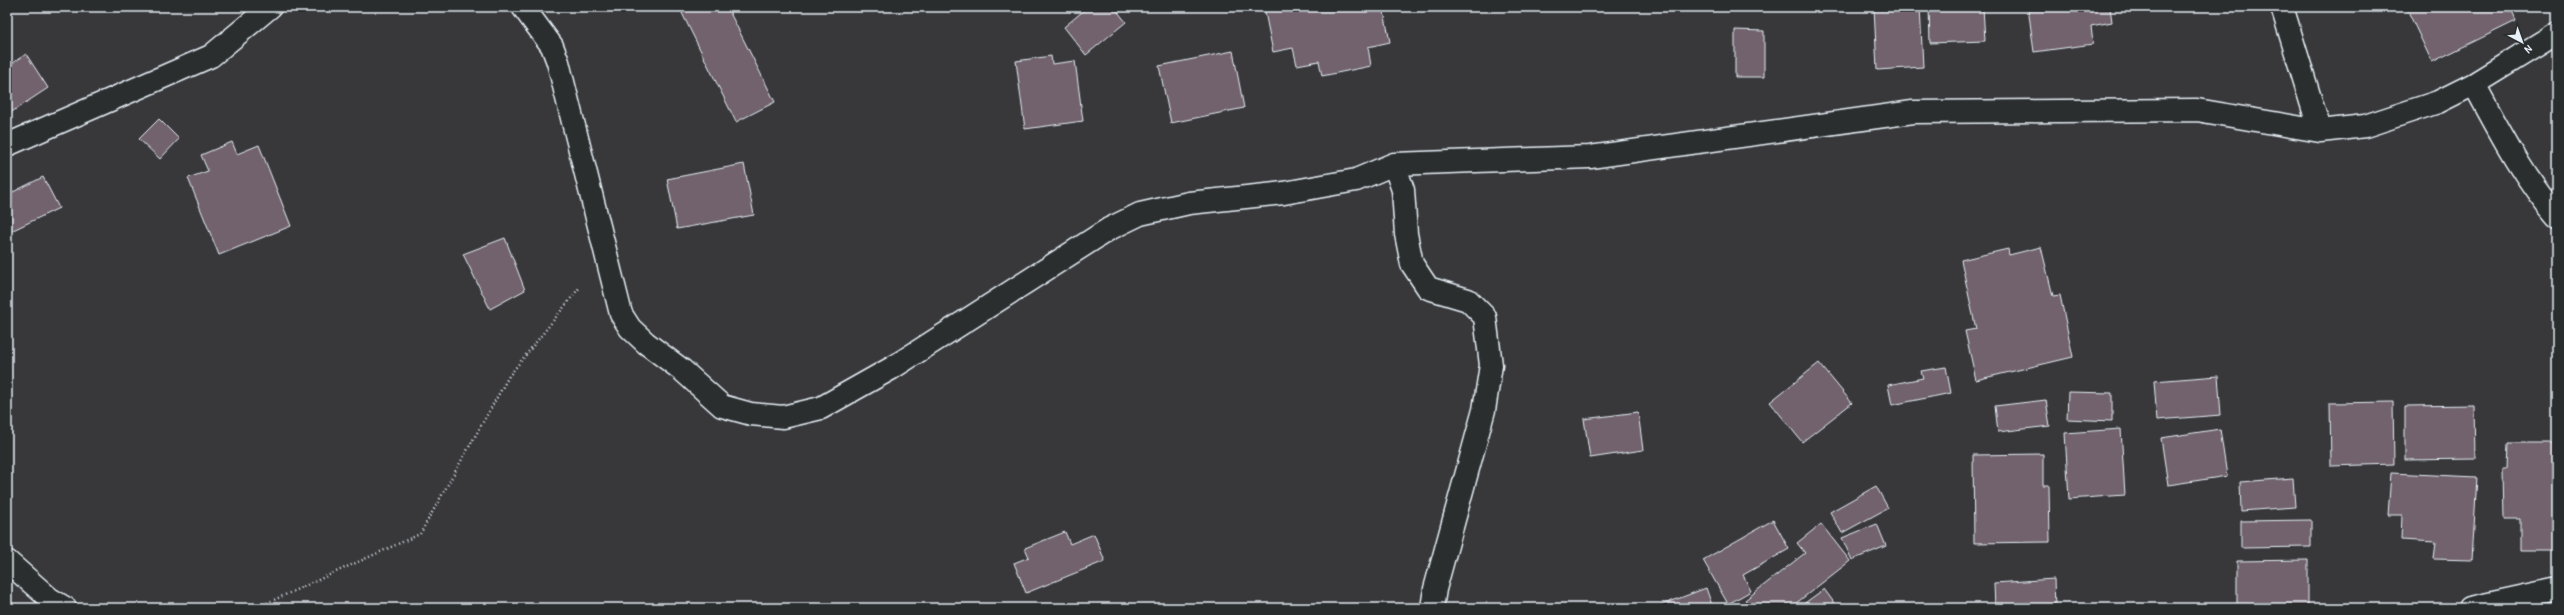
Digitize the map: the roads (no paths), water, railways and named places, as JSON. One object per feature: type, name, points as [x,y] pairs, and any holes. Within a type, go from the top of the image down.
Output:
[{"type":"street","points":[[7,145],[211,56],[270,7]]},
{"type":"street","points":[[523,7],[552,46],[558,62],[605,256],[621,314],[630,328],[646,343],[682,370],[722,406],[751,414],[783,417],[821,408],[892,368],[1108,229],[1140,214],[1189,202],[1284,193],[1356,180],[1394,164],[1590,157],[1913,112],[2197,110],[2320,131],[2365,126],[2438,102],[2474,84],[2557,33]]},
{"type":"street","points":[[2282,7],[2320,131]]},
{"type":"street","points":[[2474,84],[2518,165],[2537,193],[2557,216]]},
{"type":"street","points":[[1394,164],[1403,190],[1406,234],[1412,264],[1428,288],[1468,300],[1485,317],[1491,365],[1484,410],[1435,590],[1432,608]]},
{"type":"street","points":[[7,561],[50,599],[65,608]]},
{"type":"street","points":[[2470,608],[2557,590]]}]
